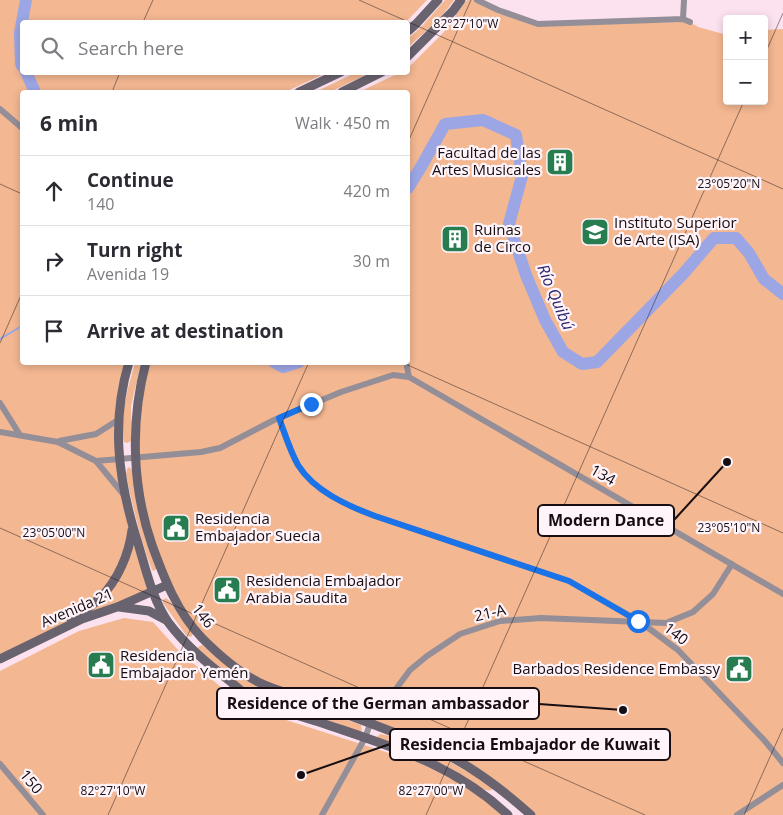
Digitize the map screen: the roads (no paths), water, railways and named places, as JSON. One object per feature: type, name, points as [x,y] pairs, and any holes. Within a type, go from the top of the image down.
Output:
[{"type":"main road","points":[[410,29],[438,0]]},
{"type":"main road","points":[[410,54],[453,12],[461,0]]},
{"type":"main road","points":[[303,90],[335,75]]},
{"type":"main road","points":[[346,90],[376,75]]},
{"type":"main road","name":"146","points":[[129,365],[121,397],[118,420],[119,459],[126,497],[132,525],[153,591],[167,621],[188,646],[248,696],[284,711],[425,759],[460,778],[494,802],[508,815]]},
{"type":"main road","name":"146","points":[[145,365],[140,382],[135,423],[140,496],[148,532],[167,585],[181,610],[201,637],[230,664],[258,682],[436,749],[504,790],[531,815]]},
{"type":"main road","points":[[52,633],[96,601],[107,590],[120,570],[128,550],[132,525]]},
{"type":"main road","name":"Avenida 21","points":[[0,660],[82,619],[167,585]]},
{"type":"main road","points":[[116,607],[149,610],[167,621]]},
{"type":"main road","points":[[188,646],[201,637]]},
{"type":"main road","points":[[494,802],[504,790]]},
{"type":"street","points":[[477,0],[498,10],[538,24],[683,19],[690,22]]},
{"type":"street","points":[[683,19],[684,0]]},
{"type":"street","points":[[0,109],[20,126]]},
{"type":"street","points":[[96,461],[201,452],[220,448],[279,418],[341,392],[393,375],[409,377],[407,365]]},
{"type":"street","name":"134","points":[[409,377],[783,594]]},
{"type":"street","points":[[0,403],[20,435]]},
{"type":"street","name":"140","points":[[279,418],[290,449],[299,467],[314,483],[332,496],[356,509],[375,516],[569,581],[638,621],[678,650],[764,740],[783,763]]},
{"type":"street","points":[[58,442],[96,434],[118,420]]},
{"type":"street","points":[[0,432],[58,442],[79,452],[96,461],[126,497]]},
{"type":"street","points":[[79,438],[79,452]]},
{"type":"street","name":"21-A","points":[[322,815],[365,738],[370,724],[410,670],[460,634],[500,621],[541,618],[666,623],[693,612],[713,594],[732,564]]},
{"type":"street","name":"150","points":[[0,764],[43,815]]},
{"type":"street","points":[[736,815],[783,786]]},
{"type":"waterway","name":"Río Quibú","points":[[22,20],[26,0]]},
{"type":"waterway","name":"Río Quibú","points":[[27,75],[34,90]]},
{"type":"waterway","name":"Río Quibú","points":[[410,185],[445,124],[483,120],[516,135],[522,176],[509,224],[526,275],[545,320],[563,352],[582,364],[597,362],[683,274],[714,238],[736,238],[749,253],[764,279],[783,294]]},
{"type":"waterway","points":[[0,339],[20,327]]},
{"type":"waterway","name":"Río Quibú","points":[[279,365],[283,367],[289,365]]},
{"type":"place","name":"Facultad de las Artes Musicales","points":[[560,162]]},
{"type":"place","name":"Instituto Superior de Arte (ISA)","points":[[595,232]]},
{"type":"place","name":"Ruinas de Circo","points":[[455,239]]},
{"type":"place","name":"Modern Dance","points":[[727,462]]},
{"type":"place","name":"Residencia Embajador Suecia","points":[[176,528]]},
{"type":"place","name":"Residencia Embajador Arabia Saudita","points":[[227,590]]},
{"type":"place","name":"Residencia Embajador Yemén","points":[[101,665]]},
{"type":"place","name":"Barbados Residence Embassy","points":[[739,669]]},
{"type":"place","name":"Residence of the German ambassador","points":[[623,710]]},
{"type":"place","name":"Residencia Embajador de Kuwait","points":[[301,775]]}]
